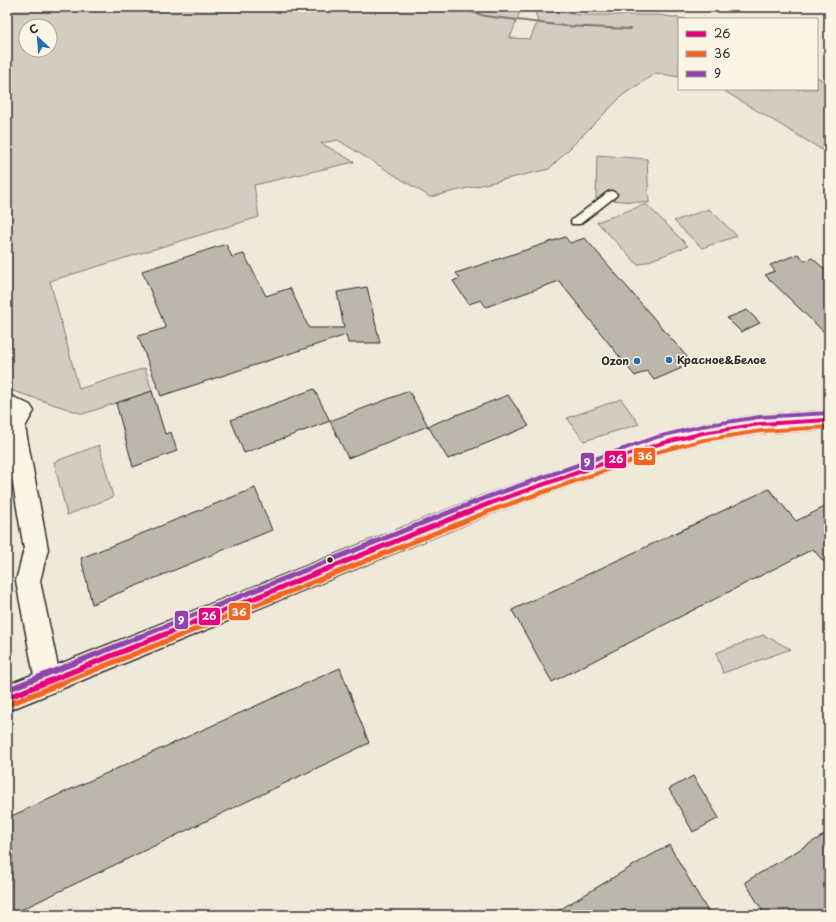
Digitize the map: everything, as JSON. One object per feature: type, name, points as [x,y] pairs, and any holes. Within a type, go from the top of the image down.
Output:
[{"type":"main road","points":[[7,402],[23,410],[14,427],[36,549],[28,581],[48,681]]},
{"type":"main road","points":[[7,698],[491,503],[659,444],[703,433],[760,424],[829,420]]},
{"type":"lane","points":[[576,222],[612,194]]},
{"type":"shaded area","points":[[7,7],[520,7],[521,9],[510,38],[530,39],[538,21],[534,8],[580,15],[659,15],[679,18],[678,18],[678,77],[656,73],[623,95],[549,169],[430,197],[338,140],[321,143],[354,162],[254,185],[259,217],[50,281],[79,389],[145,368],[152,391],[83,414],[7,389]]},
{"type":"shaded area","points":[[818,78],[829,84],[829,154],[723,90],[818,90]]},
{"type":"shaded area","points":[[597,155],[647,159],[649,203],[596,199]]},
{"type":"shaded area","points":[[646,204],[688,246],[638,265],[597,222]]},
{"type":"shaded area","points":[[709,209],[737,236],[702,248],[674,221]]},
{"type":"shaded area","points":[[621,399],[639,424],[584,441],[567,418]]},
{"type":"shaded area","points":[[99,445],[113,497],[67,515],[54,462]]},
{"type":"shaded area","points":[[763,635],[791,649],[723,673],[716,653]]},
{"type":"building","points":[[565,237],[570,243],[585,238],[687,357],[676,361],[682,368],[654,380],[647,371],[635,376],[559,281],[486,307],[481,300],[469,304],[453,281],[460,278],[456,273]]},
{"type":"building","points":[[226,244],[232,257],[244,254],[266,296],[290,288],[309,328],[344,328],[337,292],[367,287],[380,343],[348,343],[346,335],[161,396],[138,336],[166,328],[142,271]]},
{"type":"building","points":[[798,254],[805,261],[812,258],[829,273],[829,337],[765,275],[775,271],[770,265]]},
{"type":"building","points":[[747,310],[760,323],[741,332],[727,318]]},
{"type":"building","points":[[314,389],[330,421],[244,453],[231,420]]},
{"type":"building","points":[[152,391],[165,434],[171,432],[177,451],[133,467],[116,403]]},
{"type":"building","points":[[409,391],[428,426],[348,458],[330,421]]},
{"type":"building","points":[[508,395],[529,426],[448,459],[428,426]]},
{"type":"building","points":[[255,488],[272,530],[92,604],[81,558]]},
{"type":"building","points":[[769,489],[796,521],[829,505],[829,568],[813,549],[552,682],[512,610]]},
{"type":"building","points":[[340,668],[369,743],[10,915],[7,915],[7,818]]},
{"type":"building","points":[[693,776],[719,818],[693,832],[669,789]]},
{"type":"building","points":[[829,832],[829,915],[765,915],[745,882]]},
{"type":"building","points":[[669,845],[710,915],[551,915],[634,865]]},
{"type":"waterway","points":[[455,7],[485,16],[565,26],[630,29]]},
{"type":"transit line","name":"9","points":[[7,690],[488,497],[657,437],[702,426],[759,417],[829,413]]},
{"type":"transit line","name":"26","points":[[7,698],[491,503],[659,444],[703,433],[760,424],[829,420]]},
{"type":"transit line","name":"36","points":[[10,704],[493,510],[661,451],[704,440],[761,431],[829,427]]},
{"type":"place","name":"Красное&Белое","points":[[669,360]]},
{"type":"place","name":"Ozon","points":[[637,361]]}]
